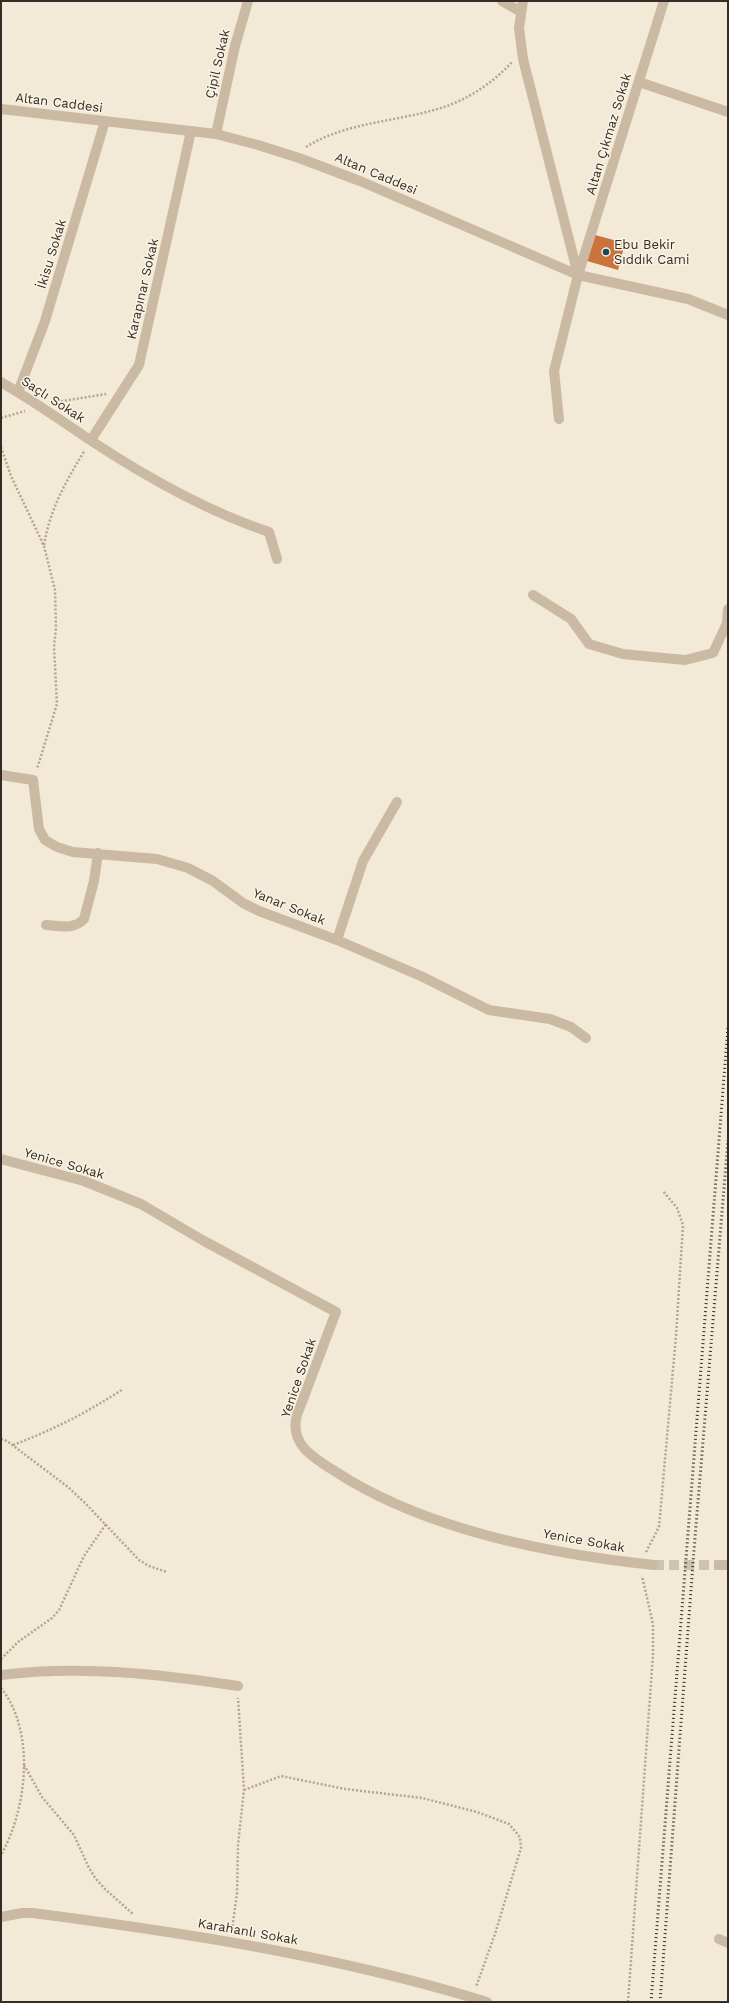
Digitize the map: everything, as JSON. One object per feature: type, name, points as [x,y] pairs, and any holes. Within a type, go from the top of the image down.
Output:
[{"type":"street","name":"Çipil Sokak","points":[[216,134],[235,46],[248,1]]},
{"type":"street","points":[[502,1],[521,12]]},
{"type":"street","points":[[523,1],[519,28],[522,50],[578,275]]},
{"type":"street","name":"Altan Çıkmaz Sokak","points":[[559,419],[554,371],[578,275],[664,1]]},
{"type":"street","points":[[639,82],[728,112]]},
{"type":"street","name":"Altan Caddesi","points":[[1,109],[216,134],[294,156],[360,181],[578,275],[688,299],[728,315]]},
{"type":"street","name":"İkisu Sokak","points":[[18,392],[45,321],[105,121]]},
{"type":"street","name":"Karapınar Sokak","points":[[91,440],[139,365],[191,131]]},
{"type":"street","name":"Saçlı Sokak","points":[[1,382],[42,406],[130,465],[235,520],[269,532],[277,559]]},
{"type":"street","points":[[533,595],[571,619],[589,644],[622,654],[685,660],[713,653],[727,623],[728,609]]},
{"type":"street","points":[[1,775],[33,780]]},
{"type":"street","name":"Yanar Sokak","points":[[33,780],[37,822],[42,836],[49,842],[64,850],[157,859],[188,868],[214,881],[238,900],[259,911],[337,940],[423,976],[489,1010],[550,1019],[571,1027],[586,1038]]},
{"type":"street","points":[[337,940],[363,861],[397,802]]},
{"type":"street","points":[[46,925],[70,927],[80,923],[84,919],[94,881],[98,853]]},
{"type":"street","name":"Yenice Sokak","points":[[1,1159],[84,1181],[141,1204],[204,1241],[336,1312],[298,1415],[295,1428],[296,1434],[302,1446],[344,1478],[384,1500],[432,1518],[538,1547],[608,1560],[654,1565]]},
{"type":"street","points":[[1,1676],[37,1672],[103,1671],[167,1675],[238,1686]]},
{"type":"street","name":"Karahanlı Sokak","points":[[1,1917],[22,1913],[33,1913],[231,1941],[348,1964],[486,2002]]},
{"type":"path","points":[[294,156],[328,135],[444,107],[488,83],[511,63],[522,50]]},
{"type":"path","points":[[1,418],[68,400],[122,392]]},
{"type":"path","points":[[44,546],[55,503],[91,440]]},
{"type":"path","points":[[1,447],[11,476],[44,546],[55,590],[56,628],[54,647],[57,704],[33,780]]},
{"type":"path","points":[[628,2002],[653,1655],[653,1624],[638,1563],[651,1545],[659,1527],[676,1336],[683,1225],[677,1208],[663,1191]]},
{"type":"path","points":[[13,1445],[62,1425],[123,1389]]},
{"type":"path","points":[[1,1439],[13,1445],[68,1487],[106,1524],[131,1554],[149,1566],[167,1572]]},
{"type":"path","points":[[1,1659],[18,1642],[47,1621],[59,1610],[84,1556],[106,1524]]},
{"type":"path","points":[[231,1941],[237,1894],[238,1845],[244,1790],[238,1686]]},
{"type":"path","points":[[1,1688],[10,1702],[18,1722],[24,1765],[21,1800],[17,1817],[12,1832],[1,1855]]},
{"type":"path","points":[[24,1765],[42,1797],[74,1835],[89,1868],[96,1879],[115,1898],[154,1930]]},
{"type":"path","points":[[244,1790],[281,1776],[345,1789],[422,1798],[476,1812],[503,1821],[514,1827],[520,1837],[521,1848],[495,1934],[472,1998]]},
{"type":"building","name":"Ebu Bekir Sıddık Cami","points":[[595,235],[625,243],[618,270],[587,261]]},
{"type":"tunnel","points":[[654,1565],[719,1565]]},
{"type":"railway","points":[[651,2002],[728,1026]]},
{"type":"railway","points":[[660,2002],[694,1550],[728,1140]]},
{"type":"place","name":"Ebu Bekir Sıddık Cami","points":[[606,252]]}]
